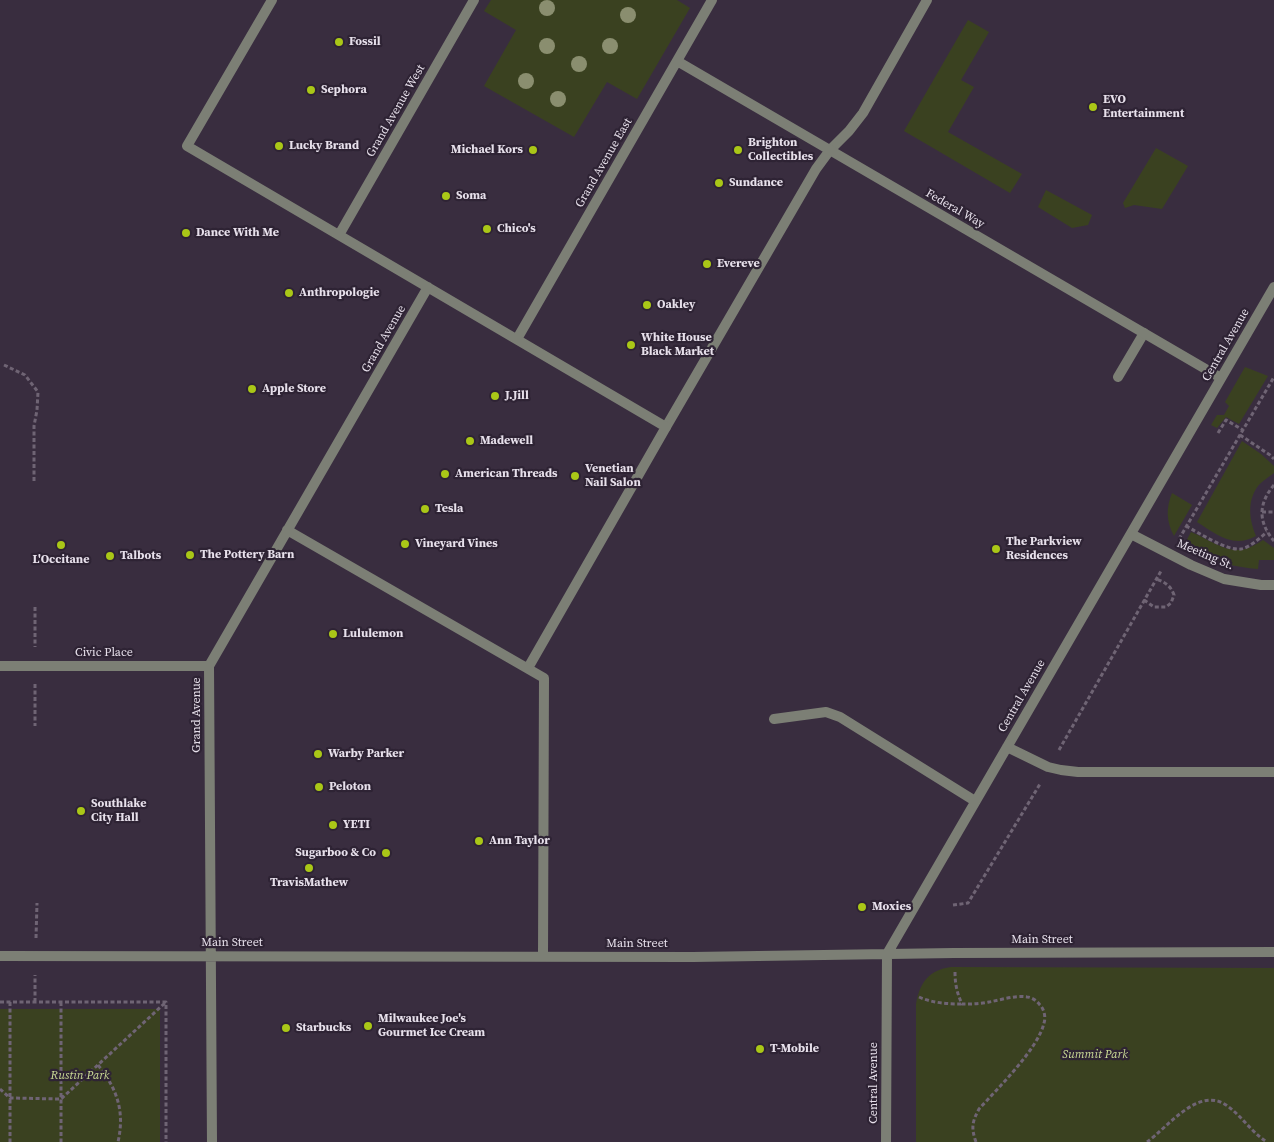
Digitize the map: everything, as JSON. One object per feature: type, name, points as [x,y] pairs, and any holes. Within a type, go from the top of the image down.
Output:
[{"type":"street","points":[[272,0],[187,146],[666,427]]},
{"type":"street","name":"Grand Avenue West","points":[[339,235],[474,0]]},
{"type":"street","name":"Grand Avenue East","points":[[516,339],[712,0]]},
{"type":"street","points":[[528,668],[816,170],[830,150],[847,134],[863,113],[927,0]]},
{"type":"street","name":"Federal Way","points":[[677,61],[1221,378]]},
{"type":"street","name":"Grand Avenue","points":[[212,1142],[209,666],[428,287]]},
{"type":"street","name":"Central Avenue","points":[[886,1142],[887,954],[1274,288]]},
{"type":"street","points":[[1118,377],[1144,334]]},
{"type":"street","points":[[287,530],[544,678],[543,956]]},
{"type":"street","name":"Meeting St.","points":[[1131,534],[1224,579],[1261,585],[1274,585]]},
{"type":"street","name":"Civic Place","points":[[0,666],[209,666]]},
{"type":"street","points":[[774,719],[826,712],[840,717],[975,802]]},
{"type":"street","points":[[1007,747],[1050,767],[1078,772],[1274,772]]},
{"type":"street","name":"Main Street","points":[[0,956],[693,957],[1274,952]]},
{"type":"path","points":[[4,365],[25,375],[38,392],[38,410],[34,426],[34,483]]},
{"type":"path","points":[[1218,433],[1226,420],[1243,430]]},
{"type":"path","points":[[1240,435],[1274,459]]},
{"type":"path","points":[[1274,485],[1263,502],[1262,512],[1267,532],[1274,541]]},
{"type":"path","points":[[1262,512],[1274,512]]},
{"type":"path","points":[[1186,526],[1226,547],[1241,549],[1256,541],[1267,532]]},
{"type":"path","points":[[1144,600],[1154,607],[1166,607],[1171,603],[1174,595],[1171,588],[1164,582],[1156,579]]},
{"type":"path","points":[[35,607],[35,647]]},
{"type":"path","points":[[35,681],[35,726]]},
{"type":"path","points":[[953,905],[968,903],[1050,767],[1070,730]]},
{"type":"path","points":[[35,942],[37,903]]},
{"type":"path","points":[[35,970],[35,1002]]},
{"type":"path","points":[[956,971],[956,988],[962,1004]]},
{"type":"path","points":[[919,997],[951,1004],[978,1004],[1020,996],[1029,997],[1042,1006],[1045,1021],[1032,1047],[979,1109],[973,1120],[972,1130],[976,1142]]},
{"type":"path","points":[[0,1002],[166,1002]]},
{"type":"path","points":[[10,1002],[10,1142]]},
{"type":"path","points":[[61,1002],[61,1142]]},
{"type":"path","points":[[0,1089],[10,1098],[61,1099],[166,1002]]},
{"type":"path","points":[[166,1002],[166,1142]]},
{"type":"path","points":[[98,1065],[109,1079],[120,1107],[121,1121],[118,1142]]},
{"type":"path","points":[[1147,1142],[1187,1108],[1207,1101],[1216,1101],[1225,1105],[1267,1142]]},
{"type":"green space","points":[[491,0],[677,0],[690,8],[637,99],[607,82],[574,137],[484,86],[516,30],[484,11]]},
{"type":"green space","points":[[968,20],[989,32],[961,80],[974,87],[948,132],[1022,174],[1010,193],[904,131]]},
{"type":"green space","points":[[1156,148],[1188,166],[1162,209],[1134,205],[1125,208],[1123,203]]},
{"type":"green space","points":[[1046,190],[1092,215],[1088,225],[1072,228],[1038,207]]},
{"type":"green space","points":[[1245,367],[1268,376],[1239,424],[1226,417],[1217,428],[1211,425],[1217,415],[1224,415],[1229,406],[1225,402]]},
{"type":"green space","points":[[1242,441],[1274,466],[1274,473],[1258,486],[1252,498],[1250,510],[1256,536],[1240,541],[1218,535],[1197,522]]},
{"type":"green space","points":[[1172,493],[1192,505],[1174,536],[1169,525],[1168,514]]},
{"type":"green space","points":[[1191,532],[1235,550],[1252,546],[1263,540],[1274,548],[1274,560],[1259,560],[1258,569],[1220,562],[1198,552],[1200,549],[1189,542],[1186,546],[1184,545]]},
{"type":"green space","name":"Summit Park","points":[[951,967],[1274,968],[1274,1142],[916,1142],[916,1004],[920,989],[927,978],[937,971]]},
{"type":"green space","name":"Rustin Park","points":[[0,1009],[160,1009],[160,1142],[0,1142]]},
{"type":"place","name":"Fossil","points":[[339,42]]},
{"type":"place","name":"Sephora","points":[[311,90]]},
{"type":"place","name":"EVO Entertainment","points":[[1093,107]]},
{"type":"place","name":"Lucky Brand","points":[[279,146]]},
{"type":"place","name":"Michael Kors","points":[[533,150]]},
{"type":"place","name":"Brighton Collectibles","points":[[738,150]]},
{"type":"place","name":"Sundance","points":[[719,183]]},
{"type":"place","name":"Soma","points":[[446,196]]},
{"type":"place","name":"Chico's","points":[[487,229]]},
{"type":"place","name":"Dance With Me","points":[[186,233]]},
{"type":"place","name":"Evereve","points":[[707,264]]},
{"type":"place","name":"Anthropologie","points":[[289,293]]},
{"type":"place","name":"Oakley","points":[[647,305]]},
{"type":"place","name":"White House Black Market","points":[[631,345]]},
{"type":"place","name":"Apple Store","points":[[252,389]]},
{"type":"place","name":"J.Jill","points":[[495,396]]},
{"type":"place","name":"Madewell","points":[[470,441]]},
{"type":"place","name":"American Threads","points":[[445,474]]},
{"type":"place","name":"Venetian Nail Salon","points":[[575,476]]},
{"type":"place","name":"Tesla","points":[[425,509]]},
{"type":"place","name":"Vineyard Vines","points":[[405,544]]},
{"type":"place","name":"L'Occitane","points":[[61,545]]},
{"type":"place","name":"The Parkview Residences","points":[[996,549]]},
{"type":"place","name":"The Pottery Barn","points":[[190,555]]},
{"type":"place","name":"Talbots","points":[[110,556]]},
{"type":"place","name":"Lululemon","points":[[333,634]]},
{"type":"place","name":"Warby Parker","points":[[318,754]]},
{"type":"place","name":"Peloton","points":[[319,787]]},
{"type":"place","name":"Southlake City Hall","points":[[81,811]]},
{"type":"place","name":"YETI","points":[[333,825]]},
{"type":"place","name":"Ann Taylor","points":[[479,841]]},
{"type":"place","name":"Sugarboo & Co","points":[[386,853]]},
{"type":"place","name":"TravisMathew","points":[[309,868]]},
{"type":"place","name":"Moxies","points":[[862,907]]},
{"type":"place","name":"Milwaukee Joe's Gourmet Ice Cream","points":[[368,1026]]},
{"type":"place","name":"Starbucks","points":[[286,1028]]},
{"type":"place","name":"T-Mobile","points":[[760,1049]]}]
